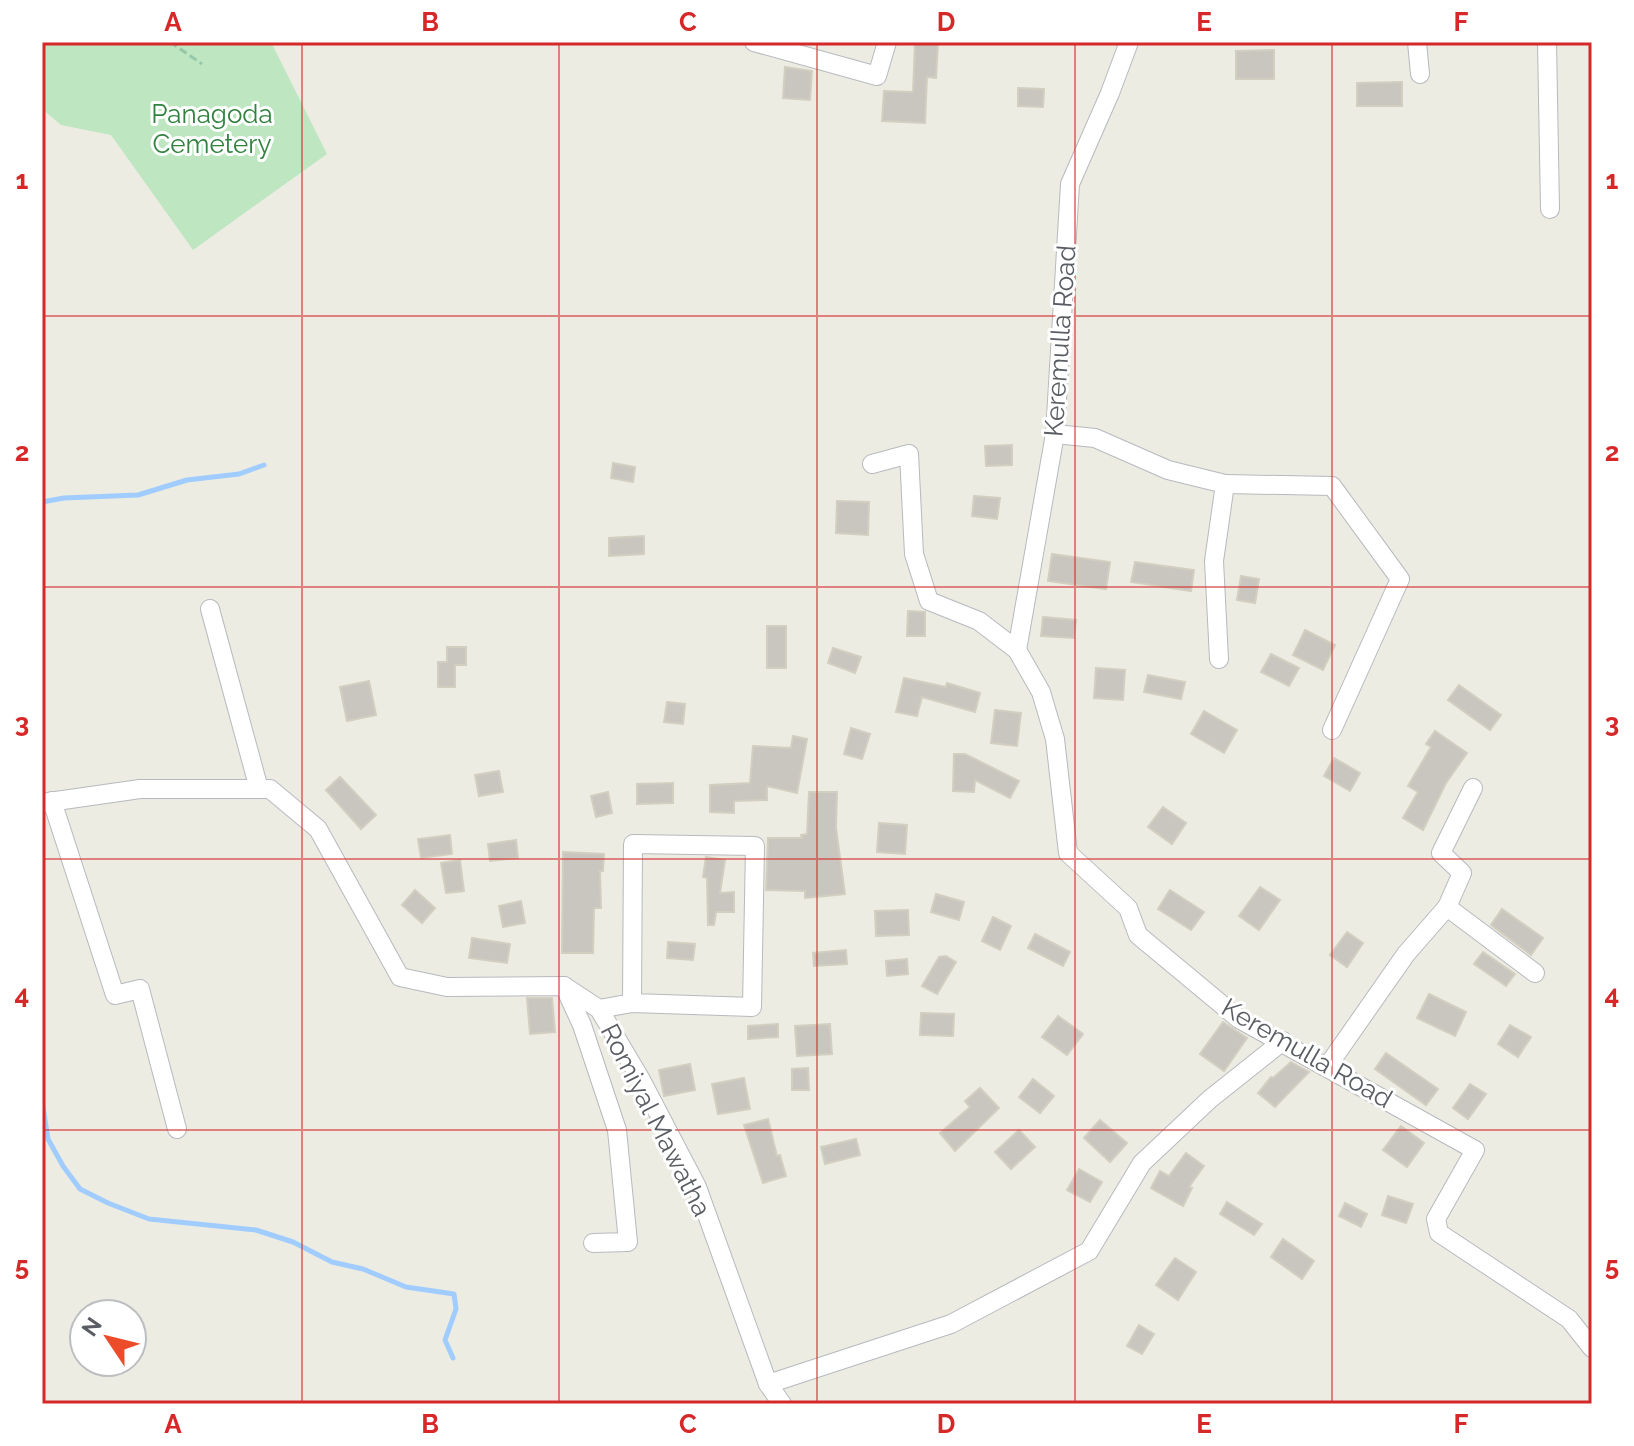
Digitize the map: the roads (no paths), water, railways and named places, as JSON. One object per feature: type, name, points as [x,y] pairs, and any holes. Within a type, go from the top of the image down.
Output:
[{"type":"street","points":[[754,42],[877,76],[887,42]]},
{"type":"street","name":"Keremulla Road","points":[[1017,650],[1055,434],[1070,184],[1129,42]]},
{"type":"street","points":[[1417,42],[1420,74]]},
{"type":"street","points":[[1547,42],[1550,209]]},
{"type":"street","points":[[1055,434],[1095,438],[1168,470],[1225,484],[1332,486],[1400,579],[1332,730]]},
{"type":"street","name":"Keremulla Road","points":[[872,464],[909,454],[914,554],[929,601],[979,621],[1017,650],[1041,692],[1055,739],[1068,853],[1128,908],[1138,935],[1239,1019],[1475,1150],[1436,1219],[1439,1233],[1569,1319],[1592,1348]]},
{"type":"street","points":[[1219,659],[1214,561],[1225,484]]},
{"type":"street","points":[[210,609],[259,789]]},
{"type":"street","points":[[1327,1067],[1406,954],[1447,907],[1462,873],[1441,853],[1473,788]]},
{"type":"street","points":[[177,1129],[140,989],[115,995],[47,802],[140,789],[270,789],[318,829],[400,977],[447,987],[564,986],[582,1025],[617,1130],[628,1242],[593,1243]]},
{"type":"street","points":[[599,1009],[632,1003],[752,1007],[755,846],[633,844],[632,1003]]},
{"type":"street","points":[[1447,907],[1535,973]]},
{"type":"street","name":"Romiyal Mawatha","points":[[564,986],[599,1009],[640,1078],[697,1187],[768,1384],[782,1404]]},
{"type":"street","points":[[768,1384],[951,1324],[1089,1251],[1142,1163],[1210,1099],[1283,1041]]},
{"type":"waterway","points":[[42,502],[138,495],[187,480],[239,474],[264,465]]},
{"type":"waterway","points":[[42,1101],[48,1139],[63,1166],[80,1189],[108,1203],[149,1219],[256,1230],[293,1242],[332,1262],[363,1269],[406,1287],[454,1294],[456,1309],[445,1340],[453,1358]]},
{"type":"park label","name":"Panagoda Cemetery","points":[[212,129]]}]
